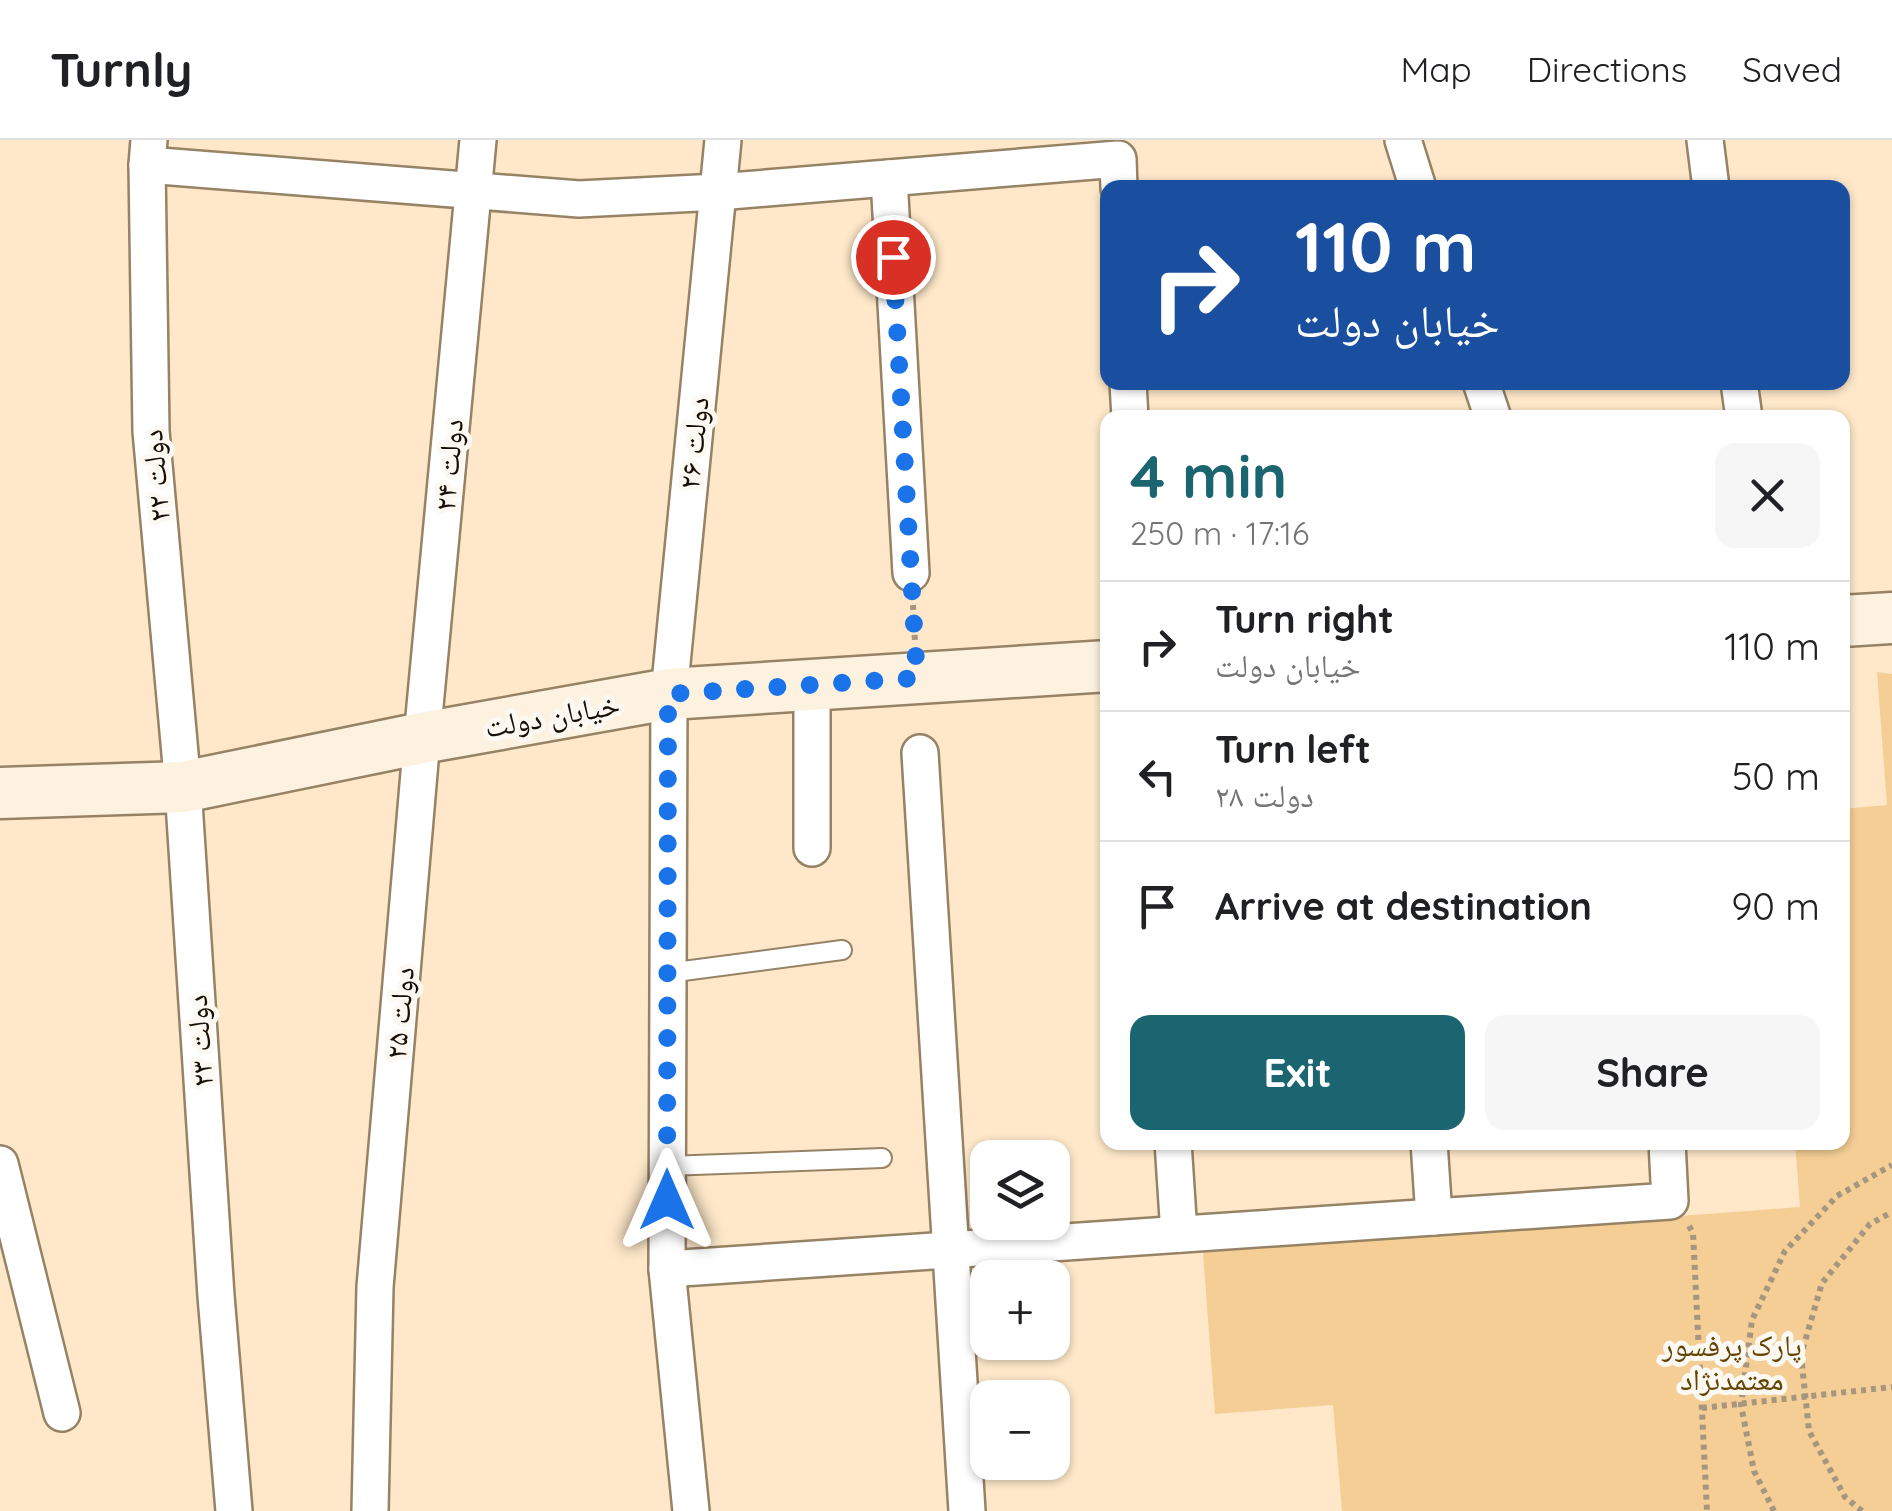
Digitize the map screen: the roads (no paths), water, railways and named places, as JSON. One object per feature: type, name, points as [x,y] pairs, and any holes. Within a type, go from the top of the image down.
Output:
[{"type":"street","name":"دولت ۲۴","points":[[422,738],[478,140]]},
{"type":"street","name":"دولت ۲۶","points":[[691,1511],[667,1269],[668,694],[723,140]]},
{"type":"street","points":[[1403,140],[1416,180]]},
{"type":"street","points":[[1705,140],[1710,180]]},
{"type":"street","points":[[148,152],[473,191],[579,199],[889,178],[1045,153],[1118,173]]},
{"type":"street","name":"دولت ۲۲","points":[[148,152],[151,431],[183,786]]},
{"type":"street","points":[[889,178],[910,573]]},
{"type":"street","points":[[1850,621],[1892,618]]},
{"type":"street","name":"خیابان دولت","points":[[0,794],[183,786],[668,694],[1100,667]]},
{"type":"street","points":[[812,685],[812,848]]},
{"type":"street","name":"دولت ۲۵","points":[[370,1511],[375,1287],[422,738]]},
{"type":"street","points":[[920,754],[968,1511]]},
{"type":"street","name":"دولت ۲۳","points":[[183,786],[234,1511]]},
{"type":"street","points":[[1174,1150],[1179,1234]]},
{"type":"street","points":[[1430,1150],[1434,1217]]},
{"type":"street","points":[[667,1269],[1670,1201],[1667,1150]]},
{"type":"street","points":[[0,1164],[62,1413]]},
{"type":"lane","points":[[668,974],[842,950]]},
{"type":"lane","points":[[667,1166],[882,1158]]},
{"type":"park label","name":"پارک پرفسور معتمدنژاد","points":[[1732,1362]]}]
